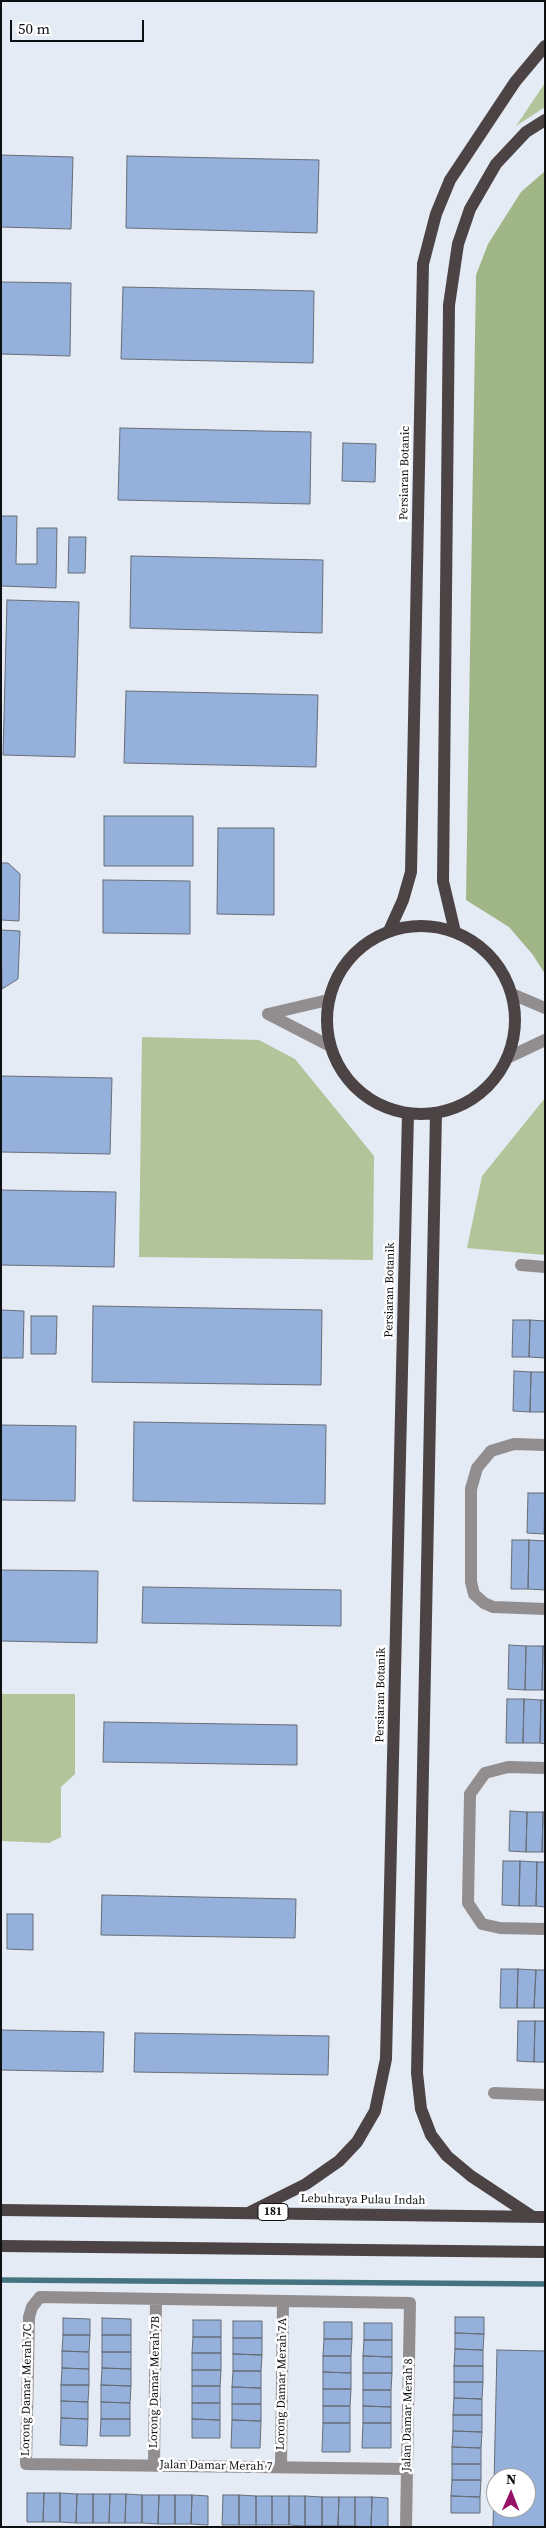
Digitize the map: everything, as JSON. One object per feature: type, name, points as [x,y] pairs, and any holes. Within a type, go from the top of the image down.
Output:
[{"type":"main road","name":"Persiaran Botanic","points":[[389,931],[403,900],[411,872],[423,264],[436,214],[450,180],[515,82],[545,46]]},
{"type":"main road","points":[[454,932],[443,881],[449,306],[458,244],[470,209],[496,164],[526,132],[545,120]]},
{"type":"main road","points":[[411,926],[433,927],[454,932],[480,947],[500,968],[512,994],[515,1016],[514,1037],[507,1058],[498,1074],[471,1100],[454,1108],[436,1113],[408,1113],[382,1106],[358,1091],[341,1071],[330,1046],[326,1023],[328,1000],[336,977],[350,958],[368,942],[389,931],[411,926]]},
{"type":"main road","name":"Persiaran Botanik","points":[[250,2212],[306,2184],[339,2161],[357,2142],[375,2111],[386,2059],[408,1113]]},
{"type":"main road","points":[[436,1113],[417,2073],[421,2109],[431,2135],[447,2156],[471,2176],[539,2217]]},
{"type":"main road","name":"Lebuhraya Pulau Indah","points":[[1,2210],[539,2217]]},
{"type":"main road","points":[[1,2246],[545,2252]]},
{"type":"street","points":[[512,994],[545,1008]]},
{"type":"street","points":[[328,1000],[268,1014],[330,1046]]},
{"type":"street","points":[[507,1058],[545,1040]]},
{"type":"street","points":[[521,1264],[545,1267]]},
{"type":"street","points":[[545,1444],[514,1444],[491,1451],[477,1468],[471,1489],[472,1588],[474,1594],[484,1603],[502,1608],[545,1609]]},
{"type":"street","points":[[545,1768],[508,1768],[485,1773],[470,1794],[468,1903],[482,1924],[500,1928],[545,1929]]},
{"type":"street","points":[[494,2093],[545,2095]]},
{"type":"street","name":"Lorong Damar Merah 7C","points":[[26,2464],[29,2317],[32,2306],[40,2297],[156,2299]]},
{"type":"street","points":[[156,2299],[283,2301]]},
{"type":"street","name":"Lorong Damar Merah 7B","points":[[154,2465],[156,2299]]},
{"type":"street","name":"Jalan Damar Merah 8","points":[[283,2301],[410,2303],[406,2527]]},
{"type":"street","name":"Lorong Damar Merah 7A","points":[[281,2467],[283,2301]]},
{"type":"street","name":"Jalan Damar Merah 7","points":[[26,2464],[407,2469]]},
{"type":"green space","points":[[545,83],[545,107],[516,126],[543,86]]},
{"type":"green space","points":[[545,171],[545,974],[533,955],[509,927],[466,900],[476,275],[488,244],[521,192]]},
{"type":"green space","points":[[142,1037],[259,1040],[295,1059],[374,1156],[373,1260],[139,1257]]},
{"type":"green space","points":[[545,1098],[545,1255],[467,1248],[482,1176]]},
{"type":"green space","points":[[1,1694],[75,1694],[75,1774],[61,1787],[61,1837],[49,1843],[1,1841]]},
{"type":"building","points":[[1,155],[73,157],[71,229],[1,227]]},
{"type":"building","points":[[127,156],[319,160],[317,233],[126,228]]},
{"type":"building","points":[[1,282],[71,283],[70,356],[1,354]]},
{"type":"building","points":[[123,287],[314,291],[313,363],[121,359]]},
{"type":"building","points":[[120,428],[311,432],[310,504],[118,500]]},
{"type":"building","points":[[343,443],[376,444],[375,482],[342,481]]},
{"type":"building","points":[[1,516],[17,516],[16,564],[37,564],[37,528],[57,528],[56,588],[1,586]]},
{"type":"building","points":[[69,537],[86,537],[85,573],[68,573]]},
{"type":"building","points":[[131,556],[323,560],[322,633],[130,628]]},
{"type":"building","points":[[7,600],[79,602],[75,757],[3,755]]},
{"type":"building","points":[[126,691],[318,695],[316,767],[124,763]]},
{"type":"building","points":[[104,816],[193,816],[193,866],[104,866]]},
{"type":"building","points":[[218,828],[274,828],[274,915],[217,914]]},
{"type":"building","points":[[1,863],[8,863],[20,874],[19,921],[1,920]]},
{"type":"building","points":[[103,880],[190,881],[190,934],[103,933]]},
{"type":"building","points":[[1,930],[20,931],[18,979],[2,989]]},
{"type":"building","points":[[1,1076],[112,1078],[110,1154],[1,1152]]},
{"type":"building","points":[[1,1190],[116,1192],[114,1267],[1,1265]]},
{"type":"building","points":[[93,1306],[322,1310],[321,1385],[92,1382]]},
{"type":"building","points":[[1,1310],[24,1311],[23,1358],[1,1358]]},
{"type":"building","points":[[31,1316],[57,1316],[56,1354],[31,1354]]},
{"type":"building","points":[[513,1320],[530,1320],[529,1357],[512,1357]]},
{"type":"building","points":[[530,1320],[545,1321],[545,1358],[529,1357]]},
{"type":"building","points":[[514,1371],[531,1372],[530,1412],[513,1411]]},
{"type":"building","points":[[531,1372],[545,1372],[545,1412],[530,1412]]},
{"type":"building","points":[[134,1422],[326,1425],[325,1504],[133,1501]]},
{"type":"building","points":[[1,1425],[76,1426],[75,1501],[1,1500]]},
{"type":"building","points":[[528,1493],[545,1493],[544,1534],[527,1533]]},
{"type":"building","points":[[512,1540],[529,1540],[528,1589],[511,1589]]},
{"type":"building","points":[[529,1540],[545,1541],[545,1590],[528,1589]]},
{"type":"building","points":[[1,1570],[98,1571],[97,1643],[1,1641]]},
{"type":"building","points":[[143,1587],[341,1590],[341,1626],[142,1623]]},
{"type":"building","points":[[509,1645],[526,1646],[525,1690],[508,1689]]},
{"type":"building","points":[[526,1646],[543,1646],[542,1690],[525,1690]]},
{"type":"building","points":[[543,1646],[545,1646],[545,1690],[542,1690]]},
{"type":"building","points":[[507,1699],[524,1699],[523,1743],[506,1743]]},
{"type":"building","points":[[524,1699],[541,1700],[540,1743],[523,1743]]},
{"type":"building","points":[[541,1700],[545,1700],[545,1744],[540,1743]]},
{"type":"building","points":[[104,1722],[297,1725],[297,1765],[103,1762]]},
{"type":"building","points":[[510,1811],[527,1812],[526,1852],[509,1851]]},
{"type":"building","points":[[527,1812],[543,1812],[542,1852],[526,1852]]},
{"type":"building","points":[[543,1812],[545,1812],[545,1852],[542,1852]]},
{"type":"building","points":[[503,1861],[520,1861],[519,1906],[502,1905]]},
{"type":"building","points":[[520,1861],[537,1862],[536,1906],[519,1906]]},
{"type":"building","points":[[537,1862],[545,1862],[545,1907],[536,1906]]},
{"type":"building","points":[[102,1895],[296,1899],[295,1938],[101,1935]]},
{"type":"building","points":[[7,1914],[33,1914],[33,1950],[7,1949]]},
{"type":"building","points":[[501,1969],[518,1969],[517,2008],[500,2008]]},
{"type":"building","points":[[518,1969],[536,1970],[534,2008],[517,2008]]},
{"type":"building","points":[[536,1970],[545,1970],[545,2008],[534,2008]]},
{"type":"building","points":[[518,2021],[535,2021],[534,2062],[517,2061]]},
{"type":"building","points":[[535,2021],[545,2021],[545,2062],[534,2062]]},
{"type":"building","points":[[1,2030],[104,2032],[103,2072],[1,2070]]},
{"type":"building","points":[[135,2033],[329,2036],[328,2075],[134,2072]]},
{"type":"building","points":[[455,2317],[484,2317],[484,2334],[455,2333]]},
{"type":"building","points":[[63,2318],[90,2319],[90,2335],[63,2335]]},
{"type":"building","points":[[102,2318],[131,2319],[131,2335],[102,2335]]},
{"type":"building","points":[[193,2320],[221,2320],[221,2337],[193,2337]]},
{"type":"building","points":[[233,2321],[262,2321],[262,2338],[233,2338]]},
{"type":"building","points":[[324,2322],[352,2322],[352,2339],[324,2339]]},
{"type":"building","points":[[364,2323],[392,2323],[392,2340],[364,2340]]},
{"type":"building","points":[[455,2333],[484,2334],[483,2350],[455,2349]]},
{"type":"building","points":[[63,2335],[90,2335],[89,2352],[62,2351]]},
{"type":"building","points":[[102,2335],[131,2335],[131,2352],[102,2352]]},
{"type":"building","points":[[193,2337],[221,2337],[221,2353],[192,2353]]},
{"type":"building","points":[[233,2338],[262,2338],[262,2355],[233,2354]]},
{"type":"building","points":[[324,2339],[352,2339],[351,2356],[323,2356]]},
{"type":"building","points":[[364,2340],[392,2340],[392,2357],[363,2356]]},
{"type":"building","points":[[455,2349],[483,2350],[483,2366],[454,2366]]},
{"type":"building","points":[[497,2350],[545,2351],[545,2527],[493,2527],[493,2518],[536,2518],[536,2468],[494,2468]]},
{"type":"building","points":[[62,2351],[89,2352],[89,2369],[62,2368]]},
{"type":"building","points":[[102,2352],[131,2352],[131,2369],[102,2368]]},
{"type":"building","points":[[192,2353],[221,2353],[221,2370],[192,2370]]},
{"type":"building","points":[[233,2354],[262,2355],[261,2371],[233,2371]]},
{"type":"building","points":[[323,2356],[351,2356],[351,2373],[323,2372]]},
{"type":"building","points":[[363,2356],[392,2357],[392,2373],[363,2373]]},
{"type":"building","points":[[454,2366],[483,2366],[483,2382],[454,2382]]},
{"type":"building","points":[[62,2368],[89,2369],[89,2385],[61,2385]]},
{"type":"building","points":[[102,2368],[131,2369],[131,2386],[101,2385]]},
{"type":"building","points":[[192,2370],[221,2370],[220,2386],[192,2386]]},
{"type":"building","points":[[233,2371],[261,2371],[261,2388],[232,2387]]},
{"type":"building","points":[[323,2372],[351,2373],[351,2389],[323,2389]]},
{"type":"building","points":[[363,2373],[392,2373],[391,2390],[363,2390]]},
{"type":"building","points":[[454,2382],[483,2382],[482,2399],[454,2398]]},
{"type":"building","points":[[61,2385],[89,2385],[88,2402],[61,2401]]},
{"type":"building","points":[[101,2385],[131,2386],[130,2403],[101,2402]]},
{"type":"building","points":[[192,2386],[220,2386],[220,2403],[192,2403]]},
{"type":"building","points":[[232,2387],[261,2388],[261,2404],[232,2404]]},
{"type":"building","points":[[323,2389],[351,2389],[350,2406],[323,2406]]},
{"type":"building","points":[[363,2390],[391,2390],[391,2407],[363,2406]]},
{"type":"building","points":[[454,2398],[482,2399],[482,2415],[453,2415]]},
{"type":"building","points":[[61,2401],[88,2402],[88,2419],[61,2418]]},
{"type":"building","points":[[101,2402],[130,2403],[130,2419],[101,2419]]},
{"type":"building","points":[[192,2403],[220,2403],[220,2420],[192,2419]]},
{"type":"building","points":[[232,2404],[261,2404],[261,2421],[232,2420]]},
{"type":"building","points":[[323,2406],[350,2406],[350,2423],[323,2423]]},
{"type":"building","points":[[363,2406],[391,2407],[391,2423],[363,2423]]},
{"type":"building","points":[[453,2415],[482,2415],[482,2432],[453,2431]]},
{"type":"building","points":[[61,2418],[88,2419],[87,2446],[60,2445]]},
{"type":"building","points":[[101,2419],[130,2419],[130,2436],[100,2436]]},
{"type":"building","points":[[192,2419],[220,2420],[220,2438],[192,2438]]},
{"type":"building","points":[[232,2420],[261,2421],[260,2448],[231,2448]]},
{"type":"building","points":[[323,2423],[350,2423],[350,2452],[322,2452]]},
{"type":"building","points":[[363,2423],[391,2423],[391,2448],[362,2448]]},
{"type":"building","points":[[453,2431],[482,2432],[481,2448],[452,2447]]},
{"type":"building","points":[[452,2447],[481,2448],[481,2464],[452,2464]]},
{"type":"building","points":[[452,2464],[481,2464],[481,2480],[452,2480]]},
{"type":"building","points":[[452,2480],[481,2480],[480,2497],[451,2496]]},
{"type":"building","points":[[27,2493],[44,2493],[43,2522],[27,2522]]},
{"type":"building","points":[[44,2493],[60,2493],[60,2522],[43,2522]]},
{"type":"building","points":[[60,2493],[77,2494],[76,2523],[60,2522]]},
{"type":"building","points":[[77,2494],[93,2494],[93,2523],[76,2523]]},
{"type":"building","points":[[93,2494],[110,2494],[109,2523],[93,2523]]},
{"type":"building","points":[[110,2494],[126,2494],[125,2523],[109,2523]]},
{"type":"building","points":[[126,2494],[142,2495],[142,2523],[125,2523]]},
{"type":"building","points":[[142,2495],[159,2495],[158,2524],[142,2523]]},
{"type":"building","points":[[159,2495],[175,2495],[175,2524],[158,2524]]},
{"type":"building","points":[[175,2495],[192,2495],[191,2524],[175,2524]]},
{"type":"building","points":[[192,2495],[208,2496],[208,2525],[191,2524]]},
{"type":"building","points":[[223,2495],[239,2495],[239,2525],[222,2525]]},
{"type":"building","points":[[239,2495],[256,2496],[256,2525],[239,2525]]},
{"type":"building","points":[[256,2496],[272,2496],[272,2525],[256,2525]]},
{"type":"building","points":[[272,2496],[289,2496],[289,2525],[272,2525]]},
{"type":"building","points":[[289,2496],[305,2496],[305,2526],[289,2525]]},
{"type":"building","points":[[305,2496],[322,2497],[322,2526],[305,2526]]},
{"type":"building","points":[[451,2496],[480,2497],[480,2513],[451,2513]]},
{"type":"building","points":[[322,2497],[339,2497],[338,2526],[322,2526]]},
{"type":"building","points":[[339,2497],[355,2497],[355,2526],[338,2526]]},
{"type":"building","points":[[355,2497],[372,2497],[371,2527],[355,2526]]},
{"type":"building","points":[[372,2497],[388,2498],[388,2527],[371,2527]]},
{"type":"waterway","points":[[1,2280],[545,2284]]}]
